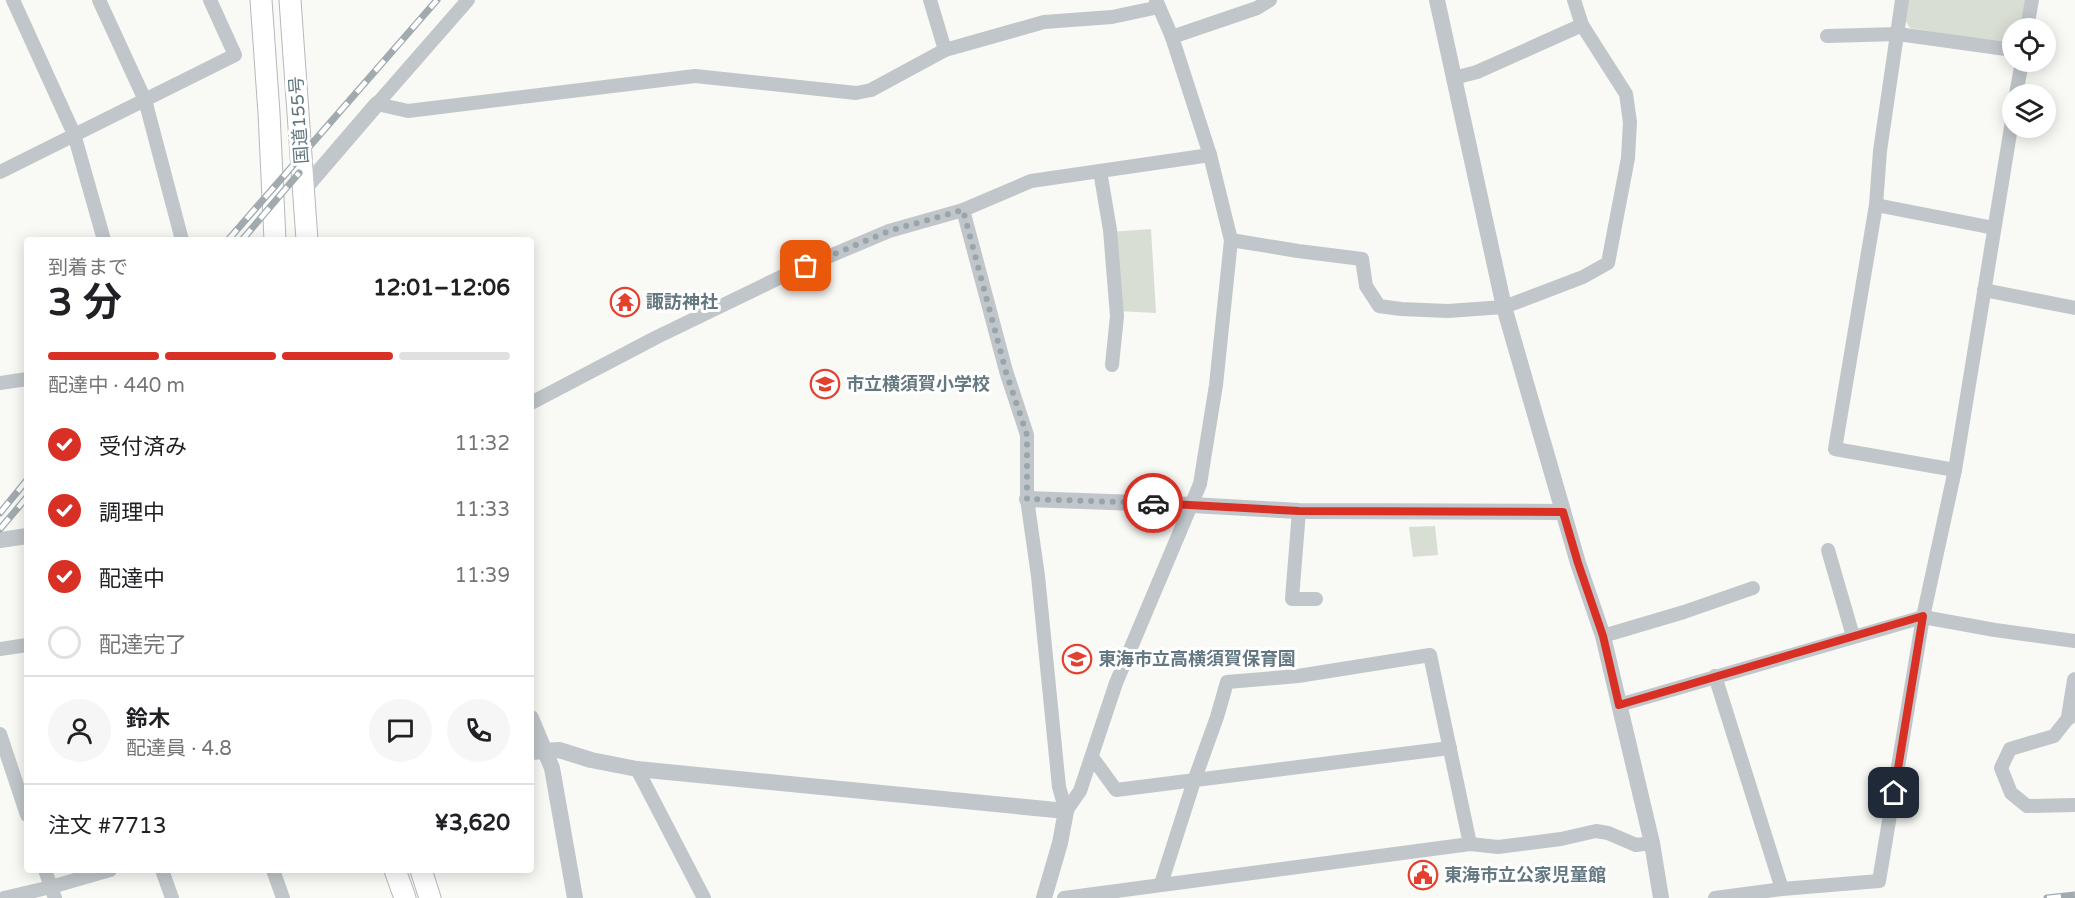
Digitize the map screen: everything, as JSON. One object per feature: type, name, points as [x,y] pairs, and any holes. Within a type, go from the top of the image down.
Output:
[{"type":"highway","name":"国道155号","points":[[261,0],[275,237]]},
{"type":"highway","name":"国道155号","points":[[290,0],[307,237]]},
{"type":"highway","points":[[396,873],[405,898]]},
{"type":"highway","points":[[422,873],[430,898]]},
{"type":"street","points":[[13,0],[74,134],[103,237]]},
{"type":"street","points":[[99,0],[145,100],[181,237]]},
{"type":"street","points":[[0,172],[235,55],[210,0]]},
{"type":"street","points":[[304,189],[468,0]]},
{"type":"street","points":[[930,0],[945,50]]},
{"type":"street","points":[[1172,37],[1257,8],[1270,0]]},
{"type":"street","points":[[1437,0],[1504,307],[1578,563],[1603,636],[1652,843],[1661,898]]},
{"type":"street","points":[[1231,240],[1362,259],[1366,286],[1379,306],[1401,309],[1448,311],[1504,307],[1583,277],[1608,263],[1628,158],[1630,122],[1626,94],[1582,25],[1574,0]]},
{"type":"street","points":[[1902,0],[1880,151],[1876,205],[1835,449],[1955,470]]},
{"type":"street","points":[[2029,18],[2032,0]]},
{"type":"street","points":[[377,104],[408,111],[695,76],[856,93],[871,90],[945,50],[1044,22],[1112,17],[1157,4],[1172,37],[1210,155],[1231,240],[1216,385],[1200,484],[1116,683],[1080,790],[1066,811],[1060,843],[1044,898]]},
{"type":"street","points":[[1454,78],[1477,72],[1582,25]]},
{"type":"street","points":[[1827,36],[1898,34],[2002,48]]},
{"type":"street","points":[[1715,898],[1782,889],[1879,881],[1923,616],[1955,470],[2009,138]]},
{"type":"street","points":[[534,402],[657,337],[785,275],[889,231],[963,210],[1031,182],[1210,155]]},
{"type":"street","points":[[1100,171],[1110,230],[1117,316],[1112,365]]},
{"type":"street","points":[[1876,205],[1994,228]]},
{"type":"street","points":[[963,210],[1006,372],[1027,435],[1027,499],[1038,576],[1059,787],[1066,811]]},
{"type":"street","points":[[1984,290],[2075,308]]},
{"type":"street","points":[[0,383],[24,379]]},
{"type":"street","points":[[1027,499],[1299,511],[1563,512]]},
{"type":"street","points":[[1299,511],[1292,599],[1316,599]]},
{"type":"street","points":[[0,540],[24,536]]},
{"type":"street","points":[[1828,550],[1853,636]]},
{"type":"street","points":[[1603,636],[1684,612],[1753,588]]},
{"type":"street","points":[[1619,705],[1923,616],[1995,630],[2075,640]]},
{"type":"street","points":[[0,649],[24,645]]},
{"type":"street","points":[[1161,884],[1227,682],[1298,676],[1430,655],[1470,844]]},
{"type":"street","points":[[1715,676],[1782,889]]},
{"type":"street","points":[[2075,680],[2069,717],[2054,736],[2010,749],[2001,768],[2011,793],[2027,806],[2075,805]]},
{"type":"street","points":[[534,733],[538,752],[552,768],[575,898]]},
{"type":"street","points":[[0,734],[24,806]]},
{"type":"street","points":[[1092,757],[1116,790],[1449,747]]},
{"type":"street","points":[[538,752],[560,750],[591,760],[637,769],[1066,811]]},
{"type":"street","points":[[637,769],[704,898]]},
{"type":"street","points":[[1064,898],[1470,844],[1498,847],[1596,831],[1608,833],[1636,845],[1652,843]]},
{"type":"street","points":[[46,873],[53,893]]},
{"type":"street","points":[[4,898],[53,893],[103,873]]},
{"type":"street","points":[[163,873],[172,898]]},
{"type":"street","points":[[274,873],[283,898]]},
{"type":"shaded area","points":[[1908,0],[2026,0],[2023,18],[2002,18],[2002,44],[1910,28],[1905,20]]},
{"type":"shaded area","points":[[1151,229],[1156,313],[1117,311],[1110,232]]},
{"type":"shaded area","points":[[1435,526],[1438,555],[1413,557],[1409,527]]},
{"type":"railway","points":[[231,237],[437,0]]},
{"type":"railway","points":[[245,237],[299,173]]},
{"type":"railway","points":[[0,513],[24,484]]},
{"type":"railway","points":[[0,529],[24,501]]},
{"type":"railway","points":[[2047,898],[2075,895]]},
{"type":"way so far","points":[[806,266],[889,231],[963,210],[1006,372],[1027,435],[1027,499],[1153,503]]},
{"type":"place","name":"諏訪神社","points":[[625,302]]},
{"type":"place","name":"市立横須賀小学校","points":[[825,384]]},
{"type":"place","name":"東海市立高横須賀保育園","points":[[1077,659]]},
{"type":"place","name":"東海市立公家児童館","points":[[1423,875]]},
{"type":"route","points":[[1153,503],[1299,511],[1563,512],[1603,636],[1619,705],[1923,616],[1894,793]]}]
